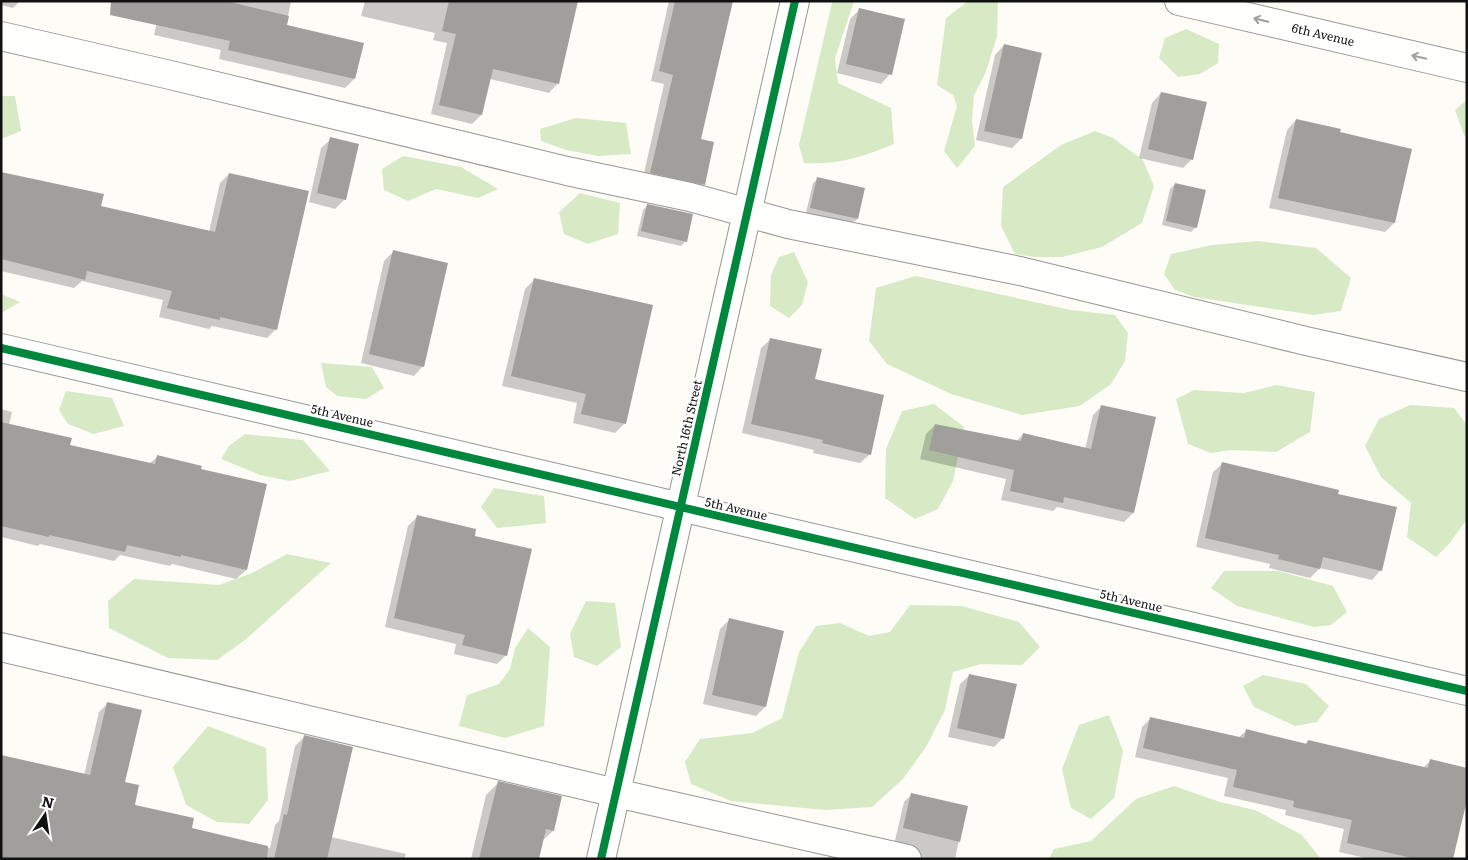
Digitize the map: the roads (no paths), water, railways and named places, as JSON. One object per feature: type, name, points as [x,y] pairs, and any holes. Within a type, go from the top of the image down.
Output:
[{"type":"street","name":"North 16th Street","points":[[601,859],[795,1]]},
{"type":"street","name":"6th Avenue","points":[[1179,1],[1467,68]]},
{"type":"street","points":[[1,36],[566,171],[690,197],[788,224],[1020,271],[1306,341],[1467,377]]},
{"type":"street","name":"5th Avenue","points":[[1,348],[1467,691]]},
{"type":"street","points":[[1,647],[616,793],[907,859]]}]
